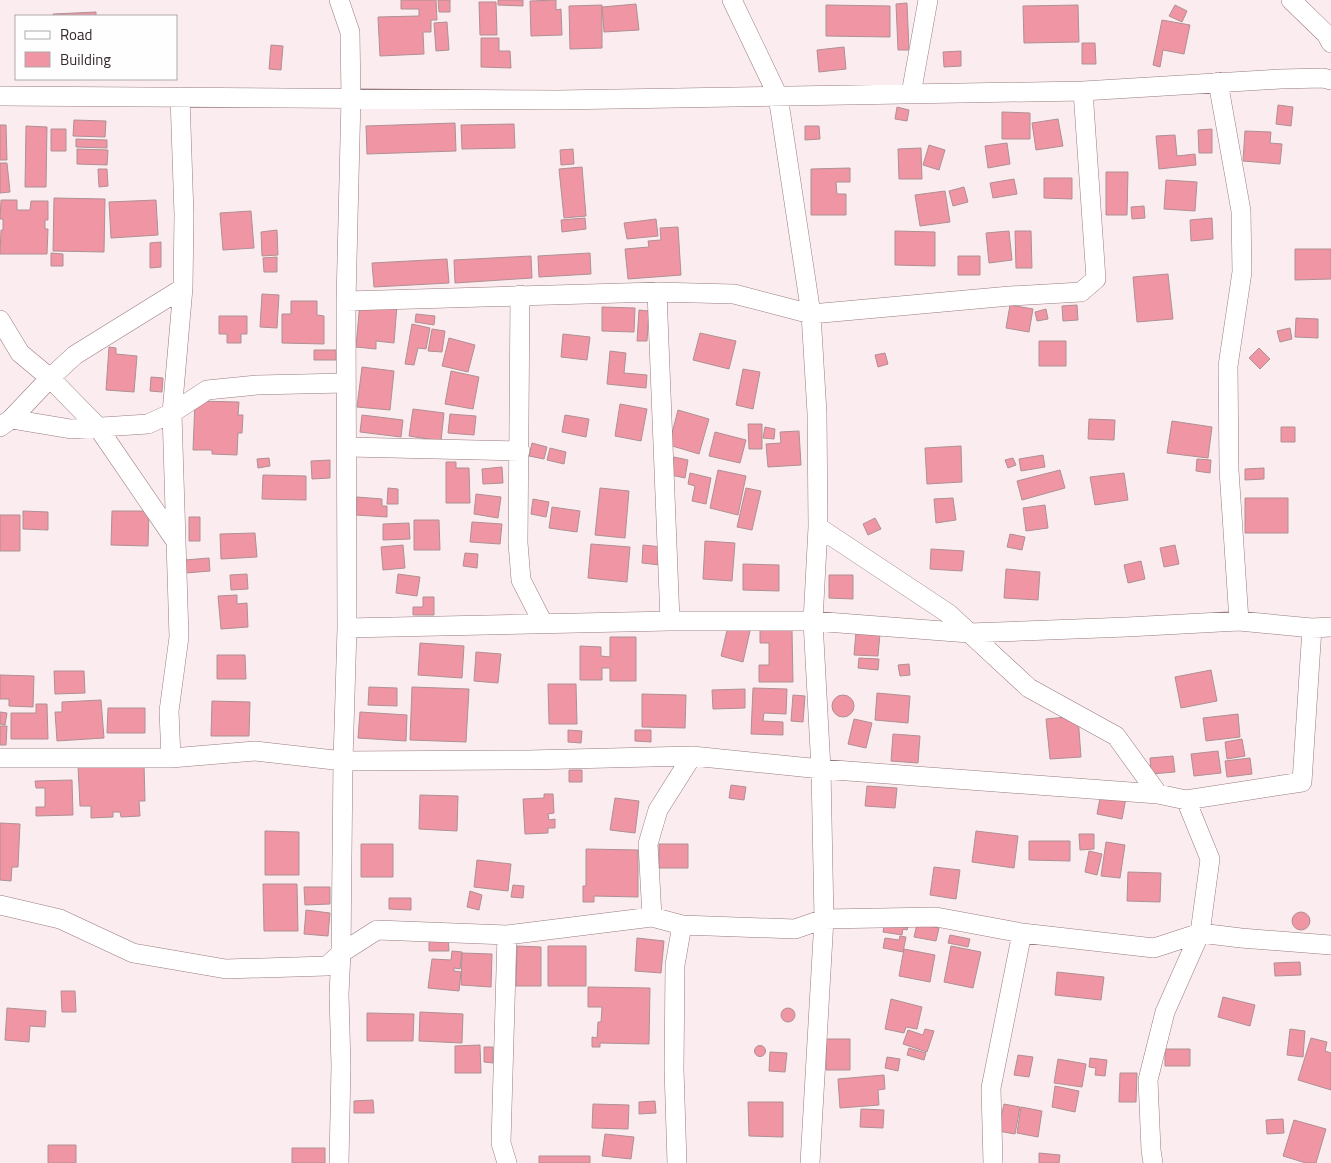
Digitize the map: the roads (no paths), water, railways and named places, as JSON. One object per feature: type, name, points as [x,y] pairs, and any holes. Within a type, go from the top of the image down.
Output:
[{"type":"street","points":[[732,0],[778,96],[811,314],[817,412],[818,527],[813,621],[821,769],[824,919],[810,1163]]},
{"type":"street","points":[[911,94],[928,0]]},
{"type":"street","points":[[1291,0],[1326,34],[1331,43]]},
{"type":"street","points":[[339,1163],[341,1066],[339,994],[347,628],[348,447],[345,383],[351,98],[350,32],[343,2]]},
{"type":"street","points":[[0,96],[558,100],[1083,91],[1280,78],[1323,78],[1331,80]]},
{"type":"street","points":[[1218,82],[1241,211],[1242,272],[1228,366],[1229,470],[1239,621]]},
{"type":"street","points":[[346,301],[658,292],[734,294],[811,314],[1010,296],[1081,292],[1096,279],[1083,91]]},
{"type":"street","points":[[172,758],[169,711],[179,637],[172,413],[183,288],[184,215],[180,97]]},
{"type":"street","points":[[6,423],[75,355],[183,288]]},
{"type":"street","points":[[658,292],[670,620]]},
{"type":"street","points":[[520,295],[518,543],[521,580],[543,623]]},
{"type":"street","points":[[0,320],[20,353],[50,378],[97,426],[175,540]]},
{"type":"street","points":[[6,423],[71,429],[148,424],[172,413],[207,390],[258,385],[345,383]]},
{"type":"street","points":[[348,447],[520,451]]},
{"type":"street","points":[[818,527],[949,614],[1029,688],[1116,736],[1158,794]]},
{"type":"street","points":[[347,628],[670,620],[813,621],[969,632],[1239,621],[1312,628],[1331,627]]},
{"type":"street","points":[[0,758],[172,758],[255,751],[343,761],[528,760],[692,756],[821,769],[1158,794],[1186,800],[1302,782],[1312,628]]},
{"type":"street","points":[[652,917],[648,844],[658,810],[692,756]]},
{"type":"street","points":[[1153,1163],[1148,1080],[1165,1012],[1200,933],[1210,859],[1186,800]]},
{"type":"street","points":[[0,905],[60,919],[133,953],[226,969],[327,966],[341,954],[377,930],[507,934],[652,917],[682,925],[795,929],[824,919],[936,917],[1022,933],[1154,948],[1200,933],[1331,945]]},
{"type":"street","points":[[677,1163],[674,1069],[675,965],[682,925]]},
{"type":"street","points":[[993,1163],[991,1088],[1022,933]]},
{"type":"street","points":[[507,934],[501,1143],[507,1163]]}]
